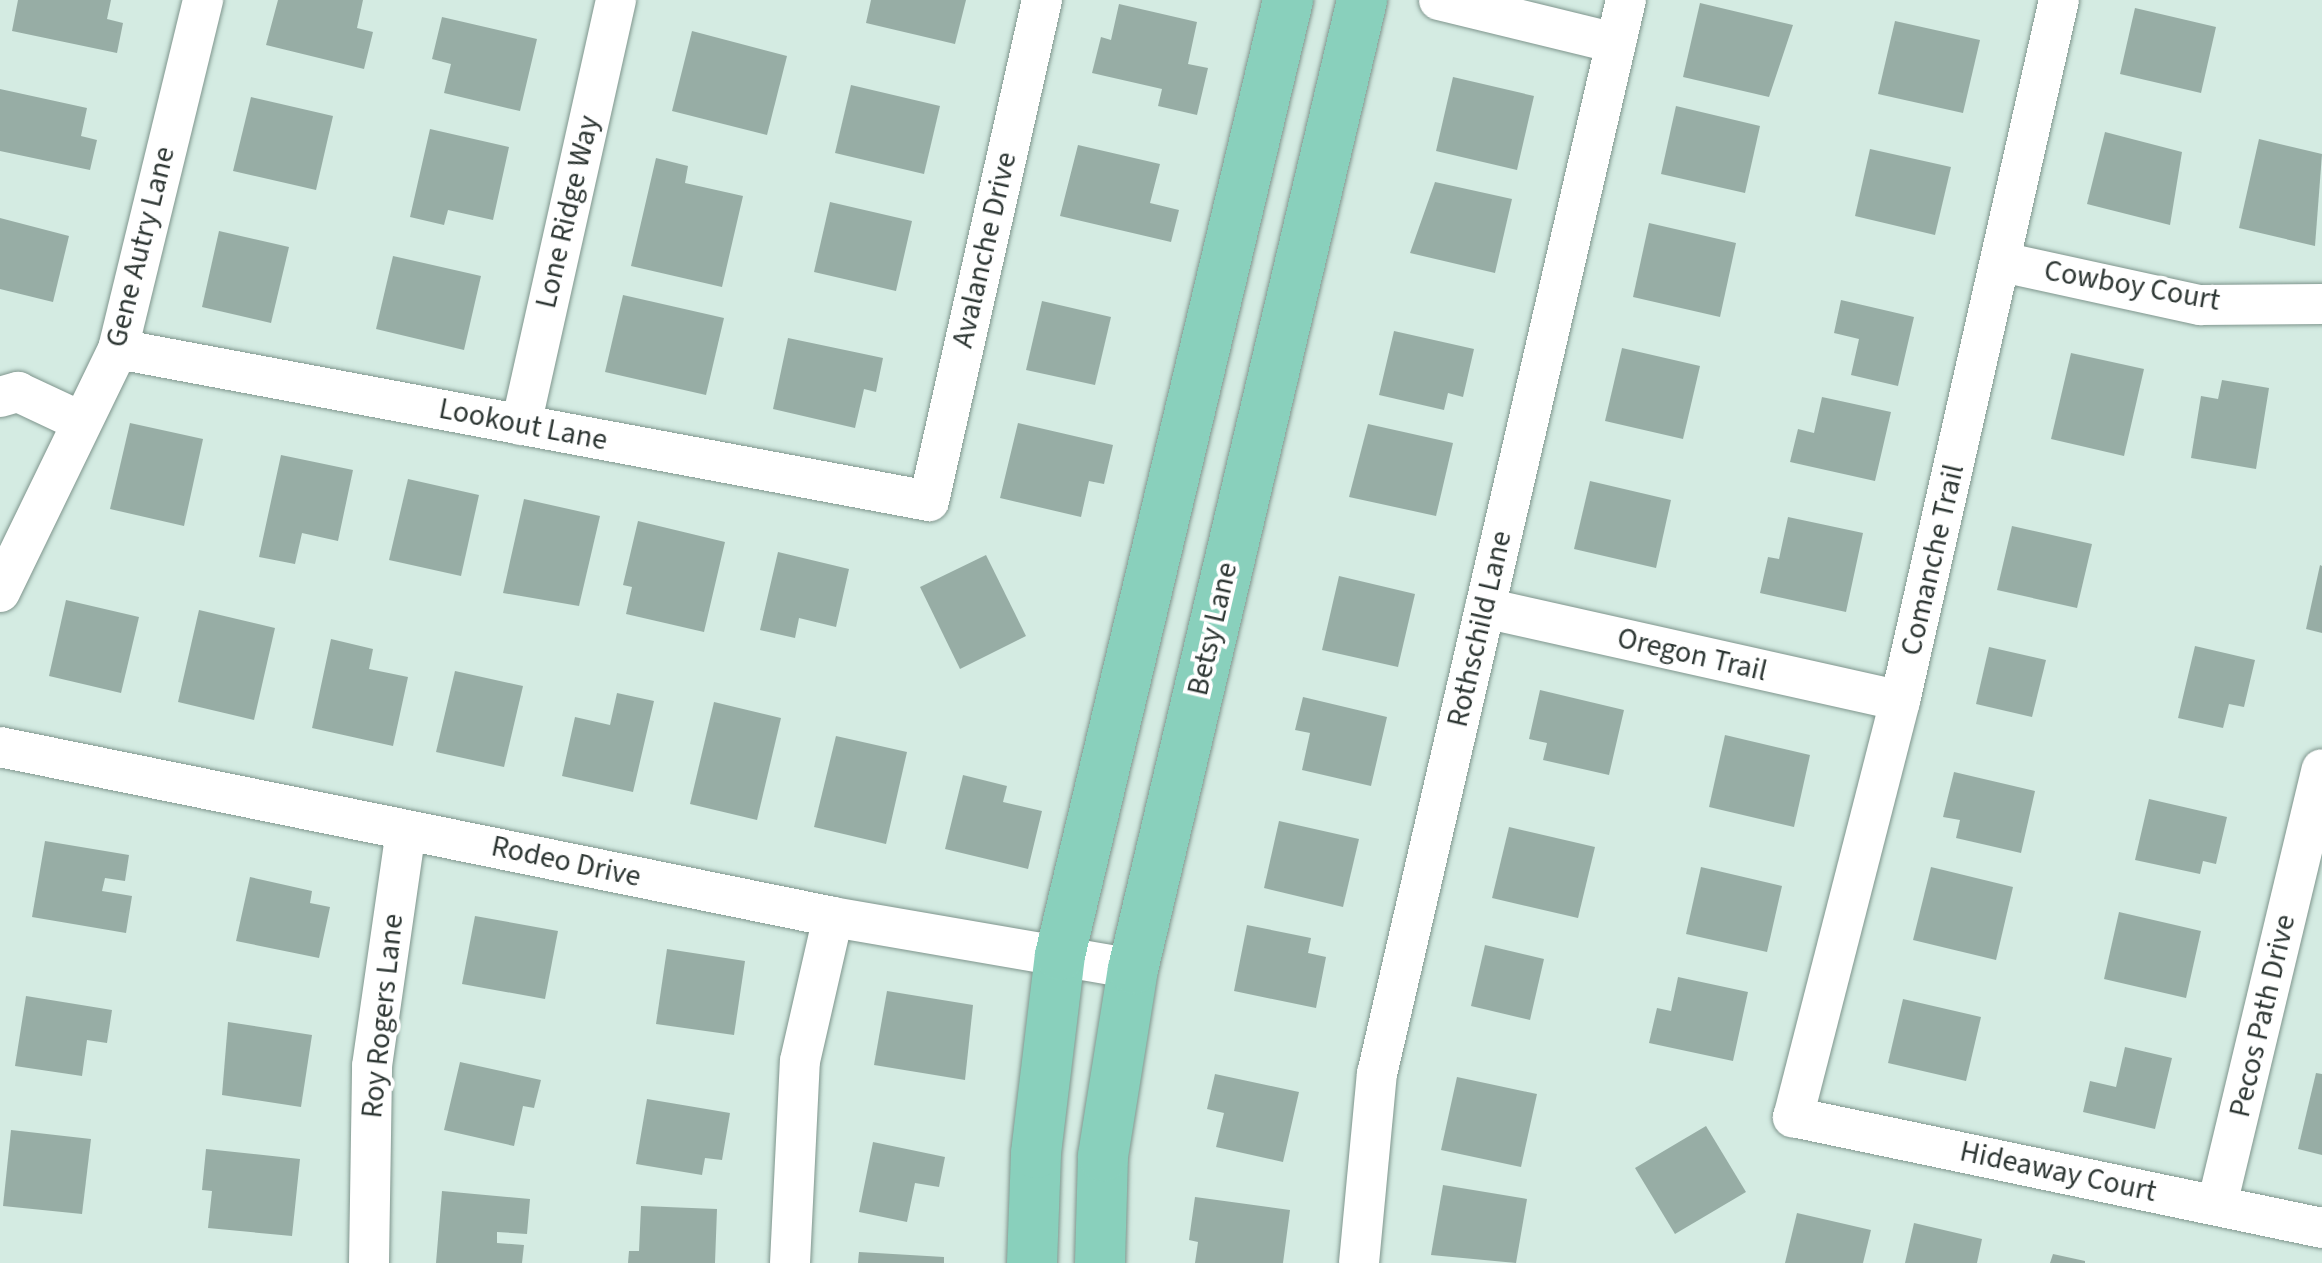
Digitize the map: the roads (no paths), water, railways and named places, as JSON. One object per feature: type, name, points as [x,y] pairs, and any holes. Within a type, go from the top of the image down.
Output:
[{"type":"main road","points":[[1032,1263],[1036,1154],[1060,955],[1288,0]]},
{"type":"main road","name":"Betsy Lane","points":[[1100,1263],[1103,1156],[1133,969],[1362,0]]},
{"type":"street","name":"Gene Autry Lane","points":[[0,592],[118,349],[203,0]]},
{"type":"street","name":"Lone Ridge Way","points":[[521,425],[616,0]]},
{"type":"street","name":"Avalanche Drive","points":[[929,501],[1042,0]]},
{"type":"street","points":[[1439,0],[1616,43]]},
{"type":"street","name":"Rothschild Lane","points":[[1359,1263],[1377,1074],[1626,0]]},
{"type":"street","name":"Comanche Trail","points":[[1793,1117],[1900,702],[2060,0]]},
{"type":"street","name":"Cowboy Court","points":[[2002,262],[2200,305],[2322,304]]},
{"type":"street","name":"Lookout Lane","points":[[118,349],[929,501]]},
{"type":"street","points":[[0,398],[18,392],[80,421]]},
{"type":"street","name":"Oregon Trail","points":[[1485,608],[1900,702]]},
{"type":"street","name":"Rodeo Drive","points":[[0,747],[833,917],[1133,969]]},
{"type":"street","name":"Pecos Path Drive","points":[[2217,1206],[2322,769]]},
{"type":"street","name":"Roy Rogers Lane","points":[[369,1263],[372,1066],[406,830]]},
{"type":"street","points":[[790,1263],[800,1060],[833,917]]},
{"type":"street","name":"Hideaway Court","points":[[1793,1117],[2322,1228]]}]
